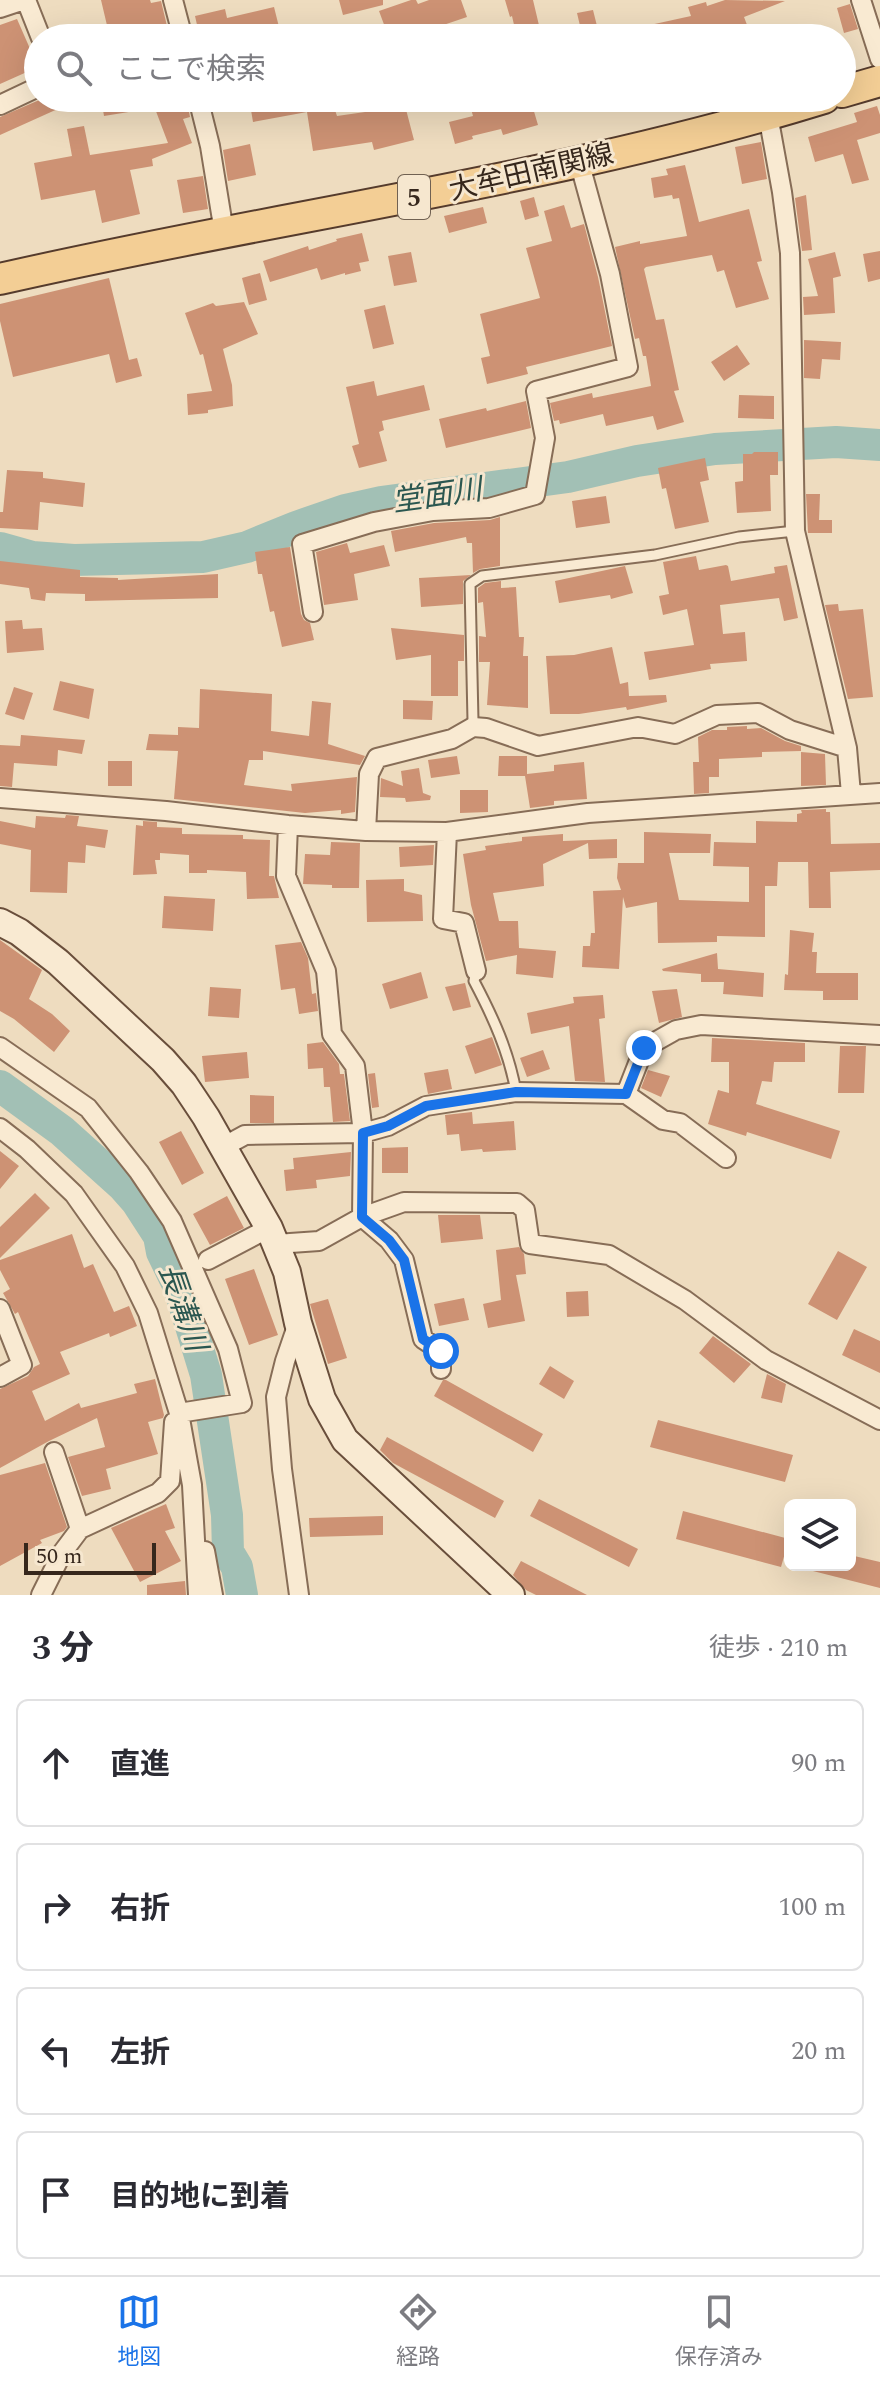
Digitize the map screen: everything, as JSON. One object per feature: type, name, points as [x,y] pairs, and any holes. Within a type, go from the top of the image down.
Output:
[{"type":"main road","points":[[856,88],[880,81]]},
{"type":"main road","name":"大牟田南関線","points":[[0,279],[101,256],[430,194],[778,112]]},
{"type":"street","points":[[0,8],[25,0],[35,24]]},
{"type":"street","points":[[173,0],[179,24]]},
{"type":"street","points":[[861,0],[880,59]]},
{"type":"street","points":[[0,105],[24,94]]},
{"type":"street","points":[[202,112],[224,232]]},
{"type":"street","points":[[768,115],[790,253],[795,531],[847,748],[851,794]]},
{"type":"street","points":[[313,612],[302,544],[374,522],[433,511],[489,508],[535,495],[545,438],[536,391],[628,367],[610,274],[579,161]]},
{"type":"street","points":[[366,831],[369,774],[377,758],[452,739],[473,727],[486,728],[538,746],[638,727],[675,734],[717,715],[758,713],[790,730],[847,748]]},
{"type":"street","points":[[0,798],[366,831],[447,832],[588,813],[880,793]]},
{"type":"street","points":[[288,825],[286,876],[326,971],[332,1034],[355,1066],[363,1133],[362,1217]]},
{"type":"street","points":[[447,832],[443,919],[464,923],[476,971]]},
{"type":"street","points":[[0,922],[19,932],[58,962],[163,1060],[184,1084],[272,1236],[287,1272],[298,1323],[322,1399],[345,1440],[511,1595]]},
{"type":"street","points":[[626,1094],[644,1048],[676,1030],[701,1025],[880,1035]]},
{"type":"street","points":[[0,1047],[88,1108],[139,1172],[172,1221],[228,1349],[242,1403],[179,1413]]},
{"type":"street","points":[[223,1147],[245,1135],[363,1133],[388,1126],[426,1106],[516,1092],[626,1094],[663,1120],[680,1123],[726,1158]]},
{"type":"street","points":[[0,1128],[74,1194],[125,1266],[148,1313],[179,1413],[213,1595]]},
{"type":"street","points":[[208,1260],[272,1236],[319,1241],[362,1217],[404,1202],[517,1203],[525,1210],[530,1244],[609,1255],[685,1300],[766,1360],[880,1420]]},
{"type":"street","points":[[362,1217],[389,1240],[404,1260],[423,1339],[441,1351],[441,1369]]},
{"type":"street","points":[[0,1309],[22,1365],[0,1377]]},
{"type":"street","points":[[298,1323],[276,1397],[299,1595]]},
{"type":"street","points":[[41,1595],[62,1553],[80,1529],[158,1493],[170,1481],[173,1424],[179,1413]]},
{"type":"street","points":[[54,1452],[80,1529]]},
{"type":"street","points":[[192,1485],[198,1595]]},
{"type":"lane","points":[[473,721],[470,584],[482,576],[655,555],[739,537],[795,531]]},
{"type":"lane","points":[[476,971],[474,981],[495,1020],[512,1067],[516,1092]]},
{"type":"building","points":[[101,0],[161,1],[167,24],[107,24]]},
{"type":"building","points":[[339,0],[383,0],[383,5],[343,15]]},
{"type":"building","points":[[411,0],[416,0],[418,4],[429,0],[461,0],[467,17],[446,24],[384,24],[379,11]]},
{"type":"building","points":[[505,0],[533,0],[539,24],[514,24]]},
{"type":"building","points":[[725,0],[785,1],[744,17],[747,24],[654,24],[691,16],[688,7],[706,2],[707,6]]},
{"type":"building","points":[[850,4],[858,29],[856,24],[841,24],[837,8]]},
{"type":"building","points":[[274,7],[278,24],[197,24],[195,16],[225,9],[227,18]]},
{"type":"building","points":[[593,10],[596,24],[580,24],[577,13]]},
{"type":"building","points":[[17,19],[24,35],[24,73],[0,84],[0,25]]},
{"type":"building","points":[[877,106],[880,133],[857,140],[869,180],[852,184],[843,154],[815,162],[808,137],[857,122],[854,113]]},
{"type":"building","points":[[24,107],[24,112],[51,112],[0,135],[0,117]]},
{"type":"building","points":[[103,112],[129,112],[104,116]]},
{"type":"building","points":[[156,112],[189,112],[190,117],[183,119],[192,143],[152,159],[153,166],[130,170],[140,214],[102,223],[95,190],[41,200],[34,163],[72,156],[67,129],[84,126],[90,155],[168,143]]},
{"type":"building","points":[[251,112],[307,112],[253,122]]},
{"type":"building","points":[[307,112],[336,112],[337,116],[407,112],[414,140],[374,150],[372,142],[313,151]]},
{"type":"building","points":[[472,112],[534,112],[538,125],[503,135],[501,129],[455,144],[449,122],[473,116]]},
{"type":"building","points":[[761,142],[767,179],[742,184],[735,147]]},
{"type":"building","points":[[250,144],[256,175],[228,181],[223,150]]},
{"type":"building","points":[[685,165],[699,222],[749,209],[762,261],[757,262],[769,299],[736,308],[724,270],[717,272],[712,255],[646,267],[656,320],[664,319],[679,390],[674,391],[684,422],[657,430],[653,416],[606,426],[603,414],[560,424],[559,420],[554,421],[550,403],[592,393],[593,398],[651,386],[646,356],[643,356],[639,338],[635,339],[615,247],[687,236],[679,198],[673,199],[672,195],[654,198],[651,178],[668,175],[666,169]]},
{"type":"building","points":[[203,176],[208,209],[183,213],[177,180]]},
{"type":"building","points":[[806,195],[812,250],[802,251],[795,198]]},
{"type":"building","points":[[534,197],[539,216],[525,220],[520,201]]},
{"type":"building","points":[[564,205],[571,228],[584,224],[612,346],[526,367],[528,374],[487,384],[481,358],[490,356],[480,314],[540,298],[526,248],[552,241],[544,211]]},
{"type":"building","points":[[483,207],[487,223],[449,233],[444,216]]},
{"type":"building","points":[[362,233],[369,261],[359,263],[361,271],[321,280],[317,268],[270,282],[263,261]]},
{"type":"building","points":[[880,251],[880,279],[868,282],[863,254]]},
{"type":"building","points":[[411,252],[417,282],[394,286],[388,256]]},
{"type":"building","points":[[835,252],[841,276],[833,278],[835,313],[804,315],[803,297],[818,296],[808,259]]},
{"type":"building","points":[[260,273],[267,300],[249,305],[242,278]]},
{"type":"building","points":[[109,278],[129,360],[137,358],[142,376],[116,383],[109,354],[13,377],[0,321],[0,304]]},
{"type":"building","points":[[244,302],[258,334],[223,349],[232,385],[233,406],[188,415],[187,394],[212,391],[203,354],[200,355],[185,313],[213,303],[216,306]]},
{"type":"building","points":[[385,305],[394,344],[373,349],[364,310]]},
{"type":"building","points":[[804,340],[841,342],[840,360],[822,359],[820,379],[804,378]]},
{"type":"building","points":[[737,345],[750,364],[724,381],[711,362]]},
{"type":"building","points":[[374,381],[377,396],[424,385],[430,410],[382,421],[384,430],[379,432],[387,461],[359,468],[352,446],[359,444],[346,387]]},
{"type":"building","points":[[739,395],[774,396],[774,419],[738,418]]},
{"type":"building","points":[[526,401],[531,428],[446,448],[439,419]]},
{"type":"building","points":[[778,452],[778,475],[770,475],[771,511],[737,513],[735,482],[743,481],[743,454]]},
{"type":"building","points":[[705,458],[709,480],[700,482],[709,522],[675,529],[658,468]]},
{"type":"building","points":[[7,470],[43,472],[43,478],[85,483],[83,507],[40,502],[38,530],[0,528]]},
{"type":"building","points":[[806,494],[820,494],[819,520],[832,520],[832,533],[808,533]]},
{"type":"building","points":[[606,496],[610,523],[576,528],[572,501]]},
{"type":"building","points":[[500,517],[500,566],[473,573],[472,543],[467,543],[466,537],[395,552],[391,531],[434,523]]},
{"type":"building","points":[[347,543],[350,553],[384,545],[390,566],[354,574],[358,600],[324,605],[316,552]]},
{"type":"building","points":[[290,547],[301,614],[310,623],[314,640],[282,647],[262,574],[258,574],[255,552]]},
{"type":"building","points":[[696,556],[699,570],[728,566],[731,581],[775,573],[774,567],[787,565],[798,618],[784,621],[779,598],[720,605],[723,634],[745,632],[747,661],[710,664],[711,669],[649,680],[644,652],[694,645],[687,609],[663,615],[659,596],[669,594],[663,562]]},
{"type":"building","points":[[0,561],[80,570],[80,577],[118,580],[218,574],[218,598],[85,601],[85,594],[46,593],[45,601],[31,599],[29,588],[0,584]]},
{"type":"building","points":[[625,566],[633,593],[611,599],[610,595],[559,603],[555,581]]},
{"type":"building","points":[[471,575],[463,581],[463,604],[421,607],[419,578]]},
{"type":"building","points":[[501,581],[501,588],[516,587],[519,637],[524,637],[523,656],[528,656],[528,708],[487,705],[490,662],[479,662],[479,636],[486,637],[483,602],[478,603],[478,588],[485,583]]},
{"type":"building","points":[[838,604],[839,611],[863,609],[873,697],[848,699],[825,605]]},
{"type":"building","points":[[22,620],[23,629],[42,628],[44,650],[7,653],[5,621]]},
{"type":"building","points":[[391,628],[464,635],[464,661],[458,661],[458,696],[431,696],[431,655],[396,660]]},
{"type":"building","points":[[612,647],[620,684],[628,682],[629,696],[666,695],[667,702],[627,710],[626,707],[579,714],[550,714],[546,656],[574,655]]},
{"type":"building","points":[[60,681],[94,689],[89,719],[53,710]]},
{"type":"building","points":[[14,687],[33,693],[24,720],[5,714]]},
{"type":"building","points":[[200,689],[272,694],[271,731],[309,736],[312,701],[331,703],[328,744],[365,756],[360,765],[263,751],[263,760],[249,760],[244,785],[292,791],[291,784],[357,777],[355,812],[305,813],[174,799],[178,751],[146,750],[149,734],[178,735],[178,727],[199,728]]},
{"type":"building","points":[[403,700],[433,701],[432,720],[403,719]]},
{"type":"building","points":[[747,726],[747,729],[761,728],[801,746],[801,751],[762,752],[762,757],[719,759],[719,777],[709,777],[709,793],[694,794],[693,762],[699,762],[698,737],[712,730]]},
{"type":"building","points":[[21,735],[85,740],[82,754],[58,750],[57,766],[14,763],[12,787],[0,786],[0,745],[20,746]]},
{"type":"building","points":[[801,752],[825,754],[826,785],[801,786]]},
{"type":"building","points":[[457,756],[460,774],[431,778],[428,760]]},
{"type":"building","points":[[499,756],[527,756],[527,774],[554,771],[554,765],[584,762],[587,799],[554,801],[554,805],[530,808],[525,776],[498,776]]},
{"type":"building","points":[[108,761],[132,761],[132,786],[108,786]]},
{"type":"building","points":[[419,768],[423,793],[431,796],[430,800],[406,802],[405,798],[380,797],[381,778],[403,786],[401,771]]},
{"type":"building","points":[[460,790],[488,790],[488,812],[460,813]]},
{"type":"building","points":[[826,809],[830,812],[831,844],[880,843],[880,870],[830,872],[831,908],[809,908],[808,862],[778,862],[777,886],[765,886],[765,937],[717,936],[717,942],[658,943],[657,902],[626,908],[623,897],[619,969],[582,967],[583,946],[590,946],[591,933],[595,933],[593,891],[621,890],[617,878],[618,863],[644,863],[644,832],[711,834],[710,853],[669,853],[679,900],[749,902],[749,867],[713,866],[714,842],[756,843],[756,821],[797,822],[797,814],[802,813],[801,810]]},
{"type":"building","points":[[66,815],[79,816],[77,826],[108,830],[105,848],[86,845],[85,863],[68,862],[67,893],[30,892],[31,850],[0,844],[0,821],[35,828],[36,816],[65,818]]},
{"type":"building","points":[[143,821],[157,822],[157,827],[182,828],[182,834],[243,835],[243,839],[270,840],[269,876],[274,876],[279,898],[247,899],[246,872],[207,870],[207,873],[189,873],[189,855],[160,853],[160,860],[155,860],[157,874],[133,875],[136,825],[143,826]]},
{"type":"building","points":[[563,834],[563,841],[617,839],[617,858],[589,859],[588,843],[543,864],[544,886],[493,893],[499,921],[518,921],[519,948],[556,951],[553,978],[516,974],[517,955],[486,961],[471,905],[463,854],[486,850],[485,846],[522,841],[522,837]]},
{"type":"building","points":[[331,842],[360,843],[359,888],[303,884],[305,854],[330,855]]},
{"type":"building","points":[[434,845],[433,865],[400,867],[399,847]]},
{"type":"building","points":[[404,879],[404,891],[422,895],[423,921],[367,922],[366,880]]},
{"type":"building","points":[[164,896],[215,899],[213,931],[162,928]]},
{"type":"building","points":[[790,930],[814,933],[812,952],[817,952],[816,973],[858,973],[858,1000],[823,1000],[823,991],[784,990],[785,974],[788,975]]},
{"type":"building","points":[[0,940],[42,970],[29,999],[70,1031],[54,1052],[0,1011]]},
{"type":"building","points":[[301,942],[308,958],[312,994],[316,993],[318,1011],[299,1014],[295,988],[281,990],[275,945]]},
{"type":"building","points":[[717,953],[718,969],[764,973],[763,997],[723,994],[724,982],[701,982],[701,974],[662,969]]},
{"type":"building","points":[[421,972],[428,998],[390,1009],[382,984]]},
{"type":"building","points":[[465,983],[471,1007],[453,1011],[445,987]]},
{"type":"building","points":[[210,987],[241,989],[239,1018],[208,1016]]},
{"type":"building","points":[[677,989],[682,1017],[659,1023],[652,991]]},
{"type":"building","points":[[603,995],[605,1018],[599,1019],[605,1082],[575,1081],[569,1026],[531,1034],[527,1013],[574,1003],[573,997]]},
{"type":"building","points":[[492,1037],[502,1065],[475,1074],[465,1046]]},
{"type":"building","points":[[712,1038],[805,1043],[805,1062],[774,1062],[772,1082],[762,1081],[756,1104],[840,1131],[831,1159],[747,1132],[746,1136],[708,1124],[718,1090],[729,1093],[729,1062],[711,1062]]},
{"type":"building","points":[[323,1042],[339,1064],[340,1074],[344,1074],[350,1121],[333,1122],[330,1087],[324,1087],[323,1068],[308,1069],[307,1044]]},
{"type":"building","points":[[840,1046],[866,1046],[864,1093],[838,1093]]},
{"type":"building","points":[[543,1050],[550,1069],[527,1077],[520,1058]]},
{"type":"building","points":[[247,1052],[249,1078],[205,1082],[202,1056]]},
{"type":"building","points":[[448,1069],[452,1089],[428,1094],[424,1073]]},
{"type":"building","points":[[648,1070],[670,1076],[661,1097],[641,1088]]},
{"type":"building","points":[[375,1073],[379,1107],[372,1108],[368,1074]]},
{"type":"building","points":[[250,1095],[274,1096],[274,1123],[250,1123]]},
{"type":"building","points":[[472,1112],[473,1124],[514,1121],[516,1150],[461,1151],[459,1134],[447,1135],[445,1115]]},
{"type":"building","points":[[181,1131],[204,1173],[182,1185],[159,1142]]},
{"type":"building","points":[[408,1147],[408,1173],[382,1173],[382,1148]]},
{"type":"building","points":[[0,1151],[19,1166],[0,1189]]},
{"type":"building","points":[[351,1152],[350,1176],[316,1180],[317,1188],[286,1191],[284,1170],[294,1169],[293,1158]]},
{"type":"building","points":[[35,1193],[50,1208],[0,1258],[0,1227]]},
{"type":"building","points":[[227,1196],[244,1228],[210,1245],[193,1214]]},
{"type":"building","points":[[438,1215],[480,1215],[483,1239],[441,1243]]},
{"type":"building","points":[[72,1234],[84,1268],[93,1264],[114,1312],[129,1306],[137,1326],[60,1352],[70,1374],[32,1391],[45,1421],[79,1403],[81,1408],[137,1393],[134,1384],[155,1379],[164,1415],[148,1422],[158,1454],[106,1469],[111,1489],[82,1496],[68,1457],[105,1447],[97,1418],[0,1468],[0,1389],[28,1376],[40,1364],[18,1312],[15,1314],[3,1293],[10,1289],[0,1270],[0,1260]]},
{"type":"building","points":[[519,1247],[524,1254],[526,1274],[516,1275],[525,1321],[488,1328],[483,1304],[501,1300],[496,1250]]},
{"type":"building","points":[[838,1251],[867,1267],[837,1320],[808,1304]]},
{"type":"building","points":[[254,1269],[278,1335],[249,1345],[225,1279]]},
{"type":"building","points":[[588,1291],[589,1316],[567,1317],[566,1292]]},
{"type":"building","points":[[464,1298],[469,1320],[439,1326],[434,1304]]},
{"type":"building","points":[[328,1299],[347,1358],[328,1364],[310,1304]]},
{"type":"building","points":[[854,1329],[880,1341],[880,1373],[842,1355]]},
{"type":"building","points":[[713,1336],[751,1364],[734,1383],[699,1353]]},
{"type":"building","points":[[550,1366],[574,1381],[564,1399],[539,1384]]},
{"type":"building","points":[[767,1374],[786,1384],[782,1403],[761,1398]]},
{"type":"building","points":[[443,1380],[543,1434],[533,1452],[434,1396]]},
{"type":"building","points":[[658,1420],[793,1455],[785,1482],[650,1447]]},
{"type":"building","points":[[387,1437],[504,1501],[495,1518],[393,1463],[380,1450]]},
{"type":"building","points":[[45,1463],[67,1527],[0,1566],[0,1475]]},
{"type":"building","points":[[539,1499],[638,1549],[629,1567],[530,1516]]},
{"type":"building","points":[[166,1504],[175,1528],[165,1531],[181,1561],[140,1582],[111,1528]]},
{"type":"building","points":[[683,1511],[784,1538],[784,1556],[781,1567],[676,1539]]},
{"type":"building","points":[[383,1516],[383,1535],[310,1537],[309,1518]]},
{"type":"building","points":[[856,1556],[880,1562],[880,1588],[813,1571],[856,1571]]},
{"type":"building","points":[[521,1561],[587,1595],[536,1595],[526,1590],[513,1575]]},
{"type":"building","points":[[185,1581],[186,1595],[147,1595],[147,1585]]},
{"type":"waterway","name":"堂面川","points":[[0,548],[32,557],[74,560],[203,557],[247,547],[345,510],[381,502],[568,477],[637,461],[715,449],[836,442],[880,445]]},
{"type":"waterway","name":"長溝川","points":[[0,1086],[62,1131],[122,1185],[159,1236],[162,1252],[179,1287],[206,1375],[227,1515],[228,1552],[237,1567],[242,1595]]},
{"type":"route","points":[[441,1351],[423,1339],[404,1260],[389,1240],[362,1217],[363,1133],[388,1126],[426,1106],[516,1092],[626,1094],[644,1048]]}]
